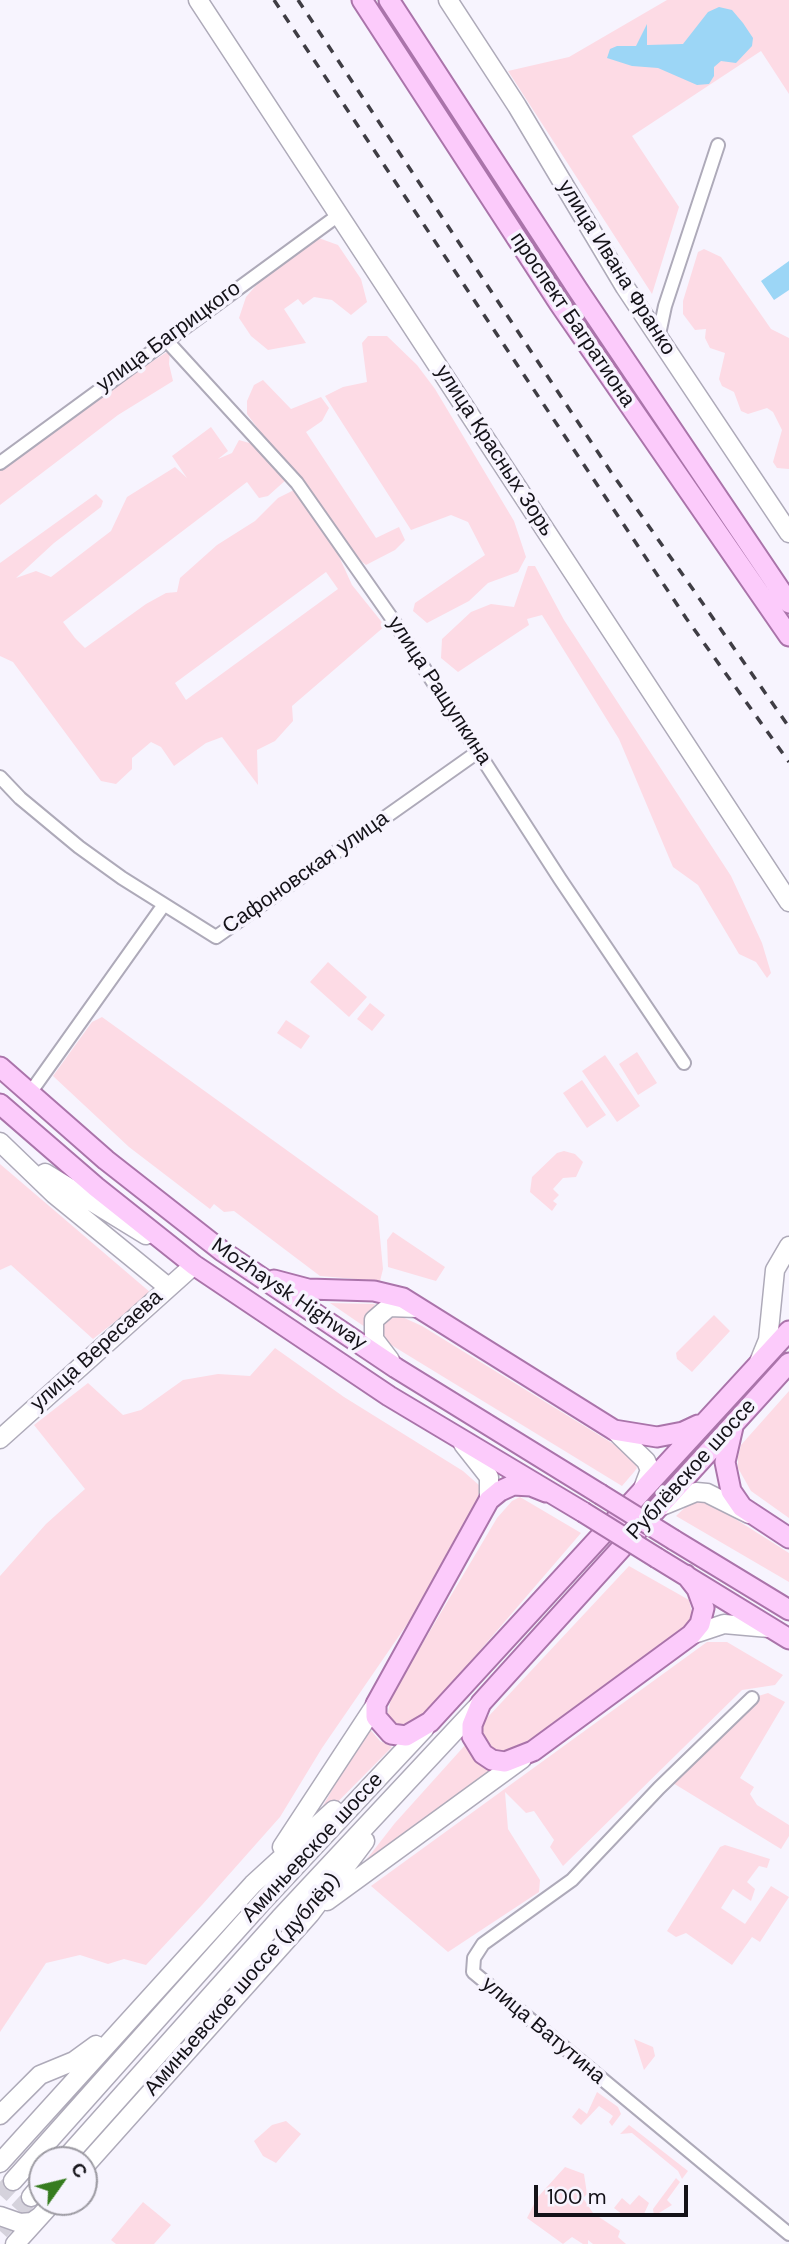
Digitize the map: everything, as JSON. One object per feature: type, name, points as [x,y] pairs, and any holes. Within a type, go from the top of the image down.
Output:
[{"type":"main road","name":"улица Красных Зорь","points":[[198,0],[789,902]]},
{"type":"main road","name":"проспект Багратиона","points":[[362,0],[559,303],[789,636]]},
{"type":"main road","name":"проспект Багратиона","points":[[389,0],[578,290],[789,603]]},
{"type":"main road","name":"улица Ивана Франко","points":[[448,0],[517,106],[658,339],[789,533]]},
{"type":"main road","name":"Mozhaysk Highway","points":[[0,1067],[106,1160],[249,1270],[396,1368],[789,1610]]},
{"type":"main road","name":"Mozhaysk Highway","points":[[0,1104],[194,1265],[307,1342],[546,1492],[782,1634]]},
{"type":"main road","points":[[1,1143],[72,1192],[176,1251]]},
{"type":"main road","points":[[1,1143],[54,1194],[168,1287]]},
{"type":"main road","points":[[757,1365],[768,1340],[775,1270],[789,1246]]},
{"type":"main road","name":"улица Вересаева","points":[[0,1439],[194,1265]]},
{"type":"main road","points":[[249,1270],[308,1289],[386,1292],[419,1308],[614,1430],[646,1461],[650,1470],[641,1494]]},
{"type":"main road","points":[[396,1368],[374,1339],[374,1320],[389,1307],[419,1308]]},
{"type":"main road","name":"Рублёвское шоссе","points":[[617,1520],[789,1331]]},
{"type":"main road","name":"Рублёвское шоссе","points":[[596,1578],[734,1423],[782,1376],[789,1363]]},
{"type":"main road","points":[[614,1430],[645,1437],[669,1436],[696,1427],[710,1416]]},
{"type":"main road","points":[[734,1423],[727,1443],[726,1478],[736,1499],[756,1517]]},
{"type":"main road","points":[[456,1436],[486,1471],[491,1482],[489,1500]]},
{"type":"main road","points":[[0,2163],[253,1884],[300,1822],[376,1704],[489,1500],[513,1485],[531,1486],[546,1492]]},
{"type":"main road","points":[[659,1508],[681,1496],[696,1492],[707,1493],[756,1517],[789,1538]]},
{"type":"main road","name":"Аминьевское шоссе","points":[[13,2180],[263,1901],[617,1520]]},
{"type":"main road","points":[[310,1914],[691,1635],[700,1623],[704,1608],[697,1590],[686,1575]]},
{"type":"main road","name":"Аминьевское шоссе","points":[[76,2146],[280,1918],[596,1578]]},
{"type":"main road","points":[[691,1635],[724,1624],[782,1634]]},
{"type":"main road","points":[[481,1703],[472,1725],[472,1736],[483,1754],[492,1760],[505,1762],[533,1751]]},
{"type":"main road","points":[[376,1704],[376,1717],[391,1734],[405,1736],[430,1723]]},
{"type":"main road","points":[[253,1884],[409,1746]]},
{"type":"main road","name":"Аминьевское шоссе (дублёр)","points":[[98,2151],[310,1914],[423,1765]]},
{"type":"main road","points":[[0,2115],[40,2075],[74,2061],[129,2020]]},
{"type":"main road","points":[[0,2216],[20,2224],[32,2222],[39,2216]]},
{"type":"main road","points":[[15,2244],[41,2216]]},
{"type":"street","points":[[658,339],[665,306],[718,145]]},
{"type":"street","name":"улица Багрицкого","points":[[0,463],[340,214]]},
{"type":"street","name":"улица Ращупкина","points":[[167,341],[297,483],[479,751],[560,879],[684,1063]]},
{"type":"street","name":"Сафоновская улица","points":[[0,777],[20,798],[73,842],[163,906],[216,937],[479,751]]},
{"type":"street","points":[[30,1093],[163,906]]},
{"type":"street","name":"улица Ватутина","points":[[752,1698],[659,1787],[572,1880],[483,1944],[474,1958],[473,1972],[789,2234]]},
{"type":"shaded area","points":[[667,0],[789,0],[789,94],[761,51],[632,136],[679,207],[652,294],[508,71],[569,57]]},
{"type":"shaded area","points":[[313,236],[338,245],[361,279],[367,302],[351,315],[332,300],[314,297],[303,305],[298,299],[284,309],[306,343],[268,350],[251,336],[239,318],[246,297],[271,268]]},
{"type":"shaded area","points":[[704,249],[721,257],[771,329],[789,338],[789,469],[777,468],[773,462],[782,430],[773,412],[767,408],[748,414],[741,411],[734,392],[722,386],[719,379],[725,353],[710,348],[705,338],[706,329],[695,330],[683,314],[683,301],[698,252]]},
{"type":"shaded area","points":[[368,336],[387,336],[417,365],[435,389],[514,521],[526,557],[518,572],[488,583],[469,601],[427,623],[413,611],[415,603],[485,555],[468,522],[451,515],[411,530],[325,396],[343,387],[367,382],[362,343]]},
{"type":"shaded area","points":[[170,350],[169,364],[173,381],[118,415],[0,505],[0,469],[115,381],[139,370]]},
{"type":"shaded area","points":[[263,380],[291,409],[321,397],[329,408],[322,421],[306,432],[376,538],[399,527],[405,540],[395,550],[366,565],[351,553],[247,414],[247,401],[254,385]]},
{"type":"shaded area","points":[[211,427],[228,451],[218,459],[232,453],[239,440],[256,445],[287,479],[268,496],[259,498],[247,482],[63,622],[85,648],[146,604],[166,593],[177,592],[180,578],[217,545],[255,521],[278,498],[294,490],[307,500],[337,552],[352,585],[385,626],[292,706],[293,721],[275,741],[257,750],[258,785],[222,737],[206,743],[174,766],[161,747],[151,742],[132,758],[132,769],[116,784],[101,781],[13,662],[0,656],[0,563],[96,494],[103,501],[101,507],[54,543],[16,578],[36,571],[51,577],[111,531],[127,497],[175,467],[187,478],[172,456]],"holes":[[[326,572],[338,589],[186,700],[175,683]]]},
{"type":"shaded area","points":[[528,566],[535,566],[564,620],[731,876],[762,943],[771,973],[767,978],[756,962],[739,954],[698,885],[673,867],[619,739],[542,615],[527,619],[529,625],[458,672],[441,658],[442,639],[471,612],[491,604],[514,607]]},
{"type":"shaded area","points":[[328,962],[367,997],[349,1017],[310,982]]},
{"type":"shaded area","points":[[370,1003],[385,1015],[372,1031],[357,1019]]},
{"type":"shaded area","points":[[102,1017],[378,1216],[383,1269],[380,1281],[320,1276],[234,1211],[224,1212],[214,1204],[210,1209],[129,1147],[53,1076],[92,1022]]},
{"type":"shaded area","points":[[286,1020],[310,1036],[301,1049],[277,1033]]},
{"type":"shaded area","points":[[637,1052],[657,1083],[638,1095],[619,1064]]},
{"type":"shaded area","points":[[605,1055],[640,1106],[617,1122],[582,1071]]},
{"type":"shaded area","points":[[582,1080],[606,1115],[587,1128],[563,1093]]},
{"type":"shaded area","points":[[564,1151],[575,1154],[583,1162],[576,1177],[563,1178],[553,1189],[559,1195],[553,1201],[557,1204],[552,1211],[530,1192],[532,1177],[557,1153]]},
{"type":"shaded area","points":[[0,1164],[151,1293],[93,1339],[11,1265],[0,1270]]},
{"type":"shaded area","points":[[393,1232],[445,1267],[436,1281],[388,1267],[387,1240]]},
{"type":"shaded area","points":[[330,1303],[375,1304],[365,1327]]},
{"type":"shaded area","points":[[714,1315],[730,1331],[692,1372],[677,1359],[676,1353]]},
{"type":"shaded area","points":[[400,1316],[422,1326],[633,1456],[637,1468],[622,1486],[388,1343],[384,1337],[383,1325],[393,1317]]},
{"type":"shaded area","points":[[275,1348],[344,1397],[463,1471],[480,1486],[487,1500],[458,1550],[322,1748],[280,1817],[202,1905],[146,1965],[124,1959],[108,1964],[80,1955],[46,1963],[0,2032],[0,1576],[46,1524],[85,1489],[34,1425],[88,1383],[123,1415],[141,1410],[183,1380],[218,1374],[250,1376]]},
{"type":"shaded area","points":[[789,1391],[789,1518],[751,1491],[738,1468],[738,1457],[741,1445]]},
{"type":"shaded area","points":[[520,1497],[581,1533],[415,1726],[402,1727],[393,1724],[387,1716],[392,1695],[497,1518],[512,1501]]},
{"type":"shaded area","points":[[694,1499],[707,1501],[789,1553],[789,1582],[676,1516]]},
{"type":"shaded area","points":[[629,1566],[689,1600],[693,1617],[686,1628],[512,1755],[487,1751],[480,1730],[486,1719]]},
{"type":"shaded area","points":[[707,1642],[727,1642],[783,1675],[775,1685],[742,1690],[563,1866],[550,1847],[554,1840],[534,1811],[526,1813],[505,1792],[508,1829],[540,1880],[539,1892],[448,1952],[371,1886]]},
{"type":"shaded area","points":[[768,1693],[785,1702],[740,1778],[754,1787],[750,1794],[757,1805],[789,1825],[789,1836],[781,1849],[668,1780],[752,1698]]},
{"type":"shaded area","points":[[368,1727],[380,1741],[392,1747],[308,1832]]},
{"type":"shaded area","points":[[467,1743],[499,1772],[352,1878],[395,1823]]},
{"type":"shaded area","points":[[725,1845],[770,1859],[767,1868],[759,1866],[747,1882],[755,1889],[751,1901],[733,1889],[721,1908],[745,1924],[771,1886],[789,1897],[760,1942],[752,1937],[732,1965],[686,1933],[676,1937],[667,1931],[720,1847]]},
{"type":"shaded area","points":[[634,2039],[653,2047],[655,2056],[644,2070]]},
{"type":"shaded area","points":[[597,2092],[618,2107],[621,2114],[612,2126],[609,2122],[613,2116],[599,2106],[581,2125],[572,2117],[579,2108],[587,2114]]},
{"type":"shaded area","points":[[286,2121],[301,2134],[276,2163],[263,2156],[254,2141],[272,2125]]},
{"type":"shaded area","points":[[629,2125],[688,2171],[682,2179],[678,2171],[632,2133],[620,2134]]},
{"type":"shaded area","points":[[565,2167],[584,2174],[587,2194],[583,2198],[593,2213],[620,2231],[618,2237],[626,2244],[593,2244],[588,2240],[588,2244],[583,2244],[572,2237],[563,2244],[527,2218],[537,2198]]},
{"type":"shaded area","points":[[676,2178],[680,2182],[667,2200],[672,2205],[654,2216],[653,2209]]},
{"type":"shaded area","points":[[639,2195],[649,2203],[644,2214],[623,2215],[614,2208],[622,2198],[630,2205]]},
{"type":"shaded area","points":[[143,2202],[171,2225],[154,2244],[116,2244],[111,2240]]},
{"type":"water","points":[[719,7],[732,10],[743,23],[753,38],[752,46],[736,63],[721,61],[714,67],[714,76],[709,84],[697,85],[658,68],[632,66],[607,58],[610,49],[617,46],[636,46],[647,24],[647,45],[683,44],[708,12]]},
{"type":"water","points":[[789,261],[789,290],[774,300],[761,281]]},
{"type":"tunnel","points":[[0,2195],[13,2181]]},
{"type":"tunnel","points":[[0,2231],[28,2200]]},
{"type":"railway","points":[[274,0],[686,618],[789,762]]},
{"type":"railway","points":[[298,0],[611,472],[789,727]]}]
